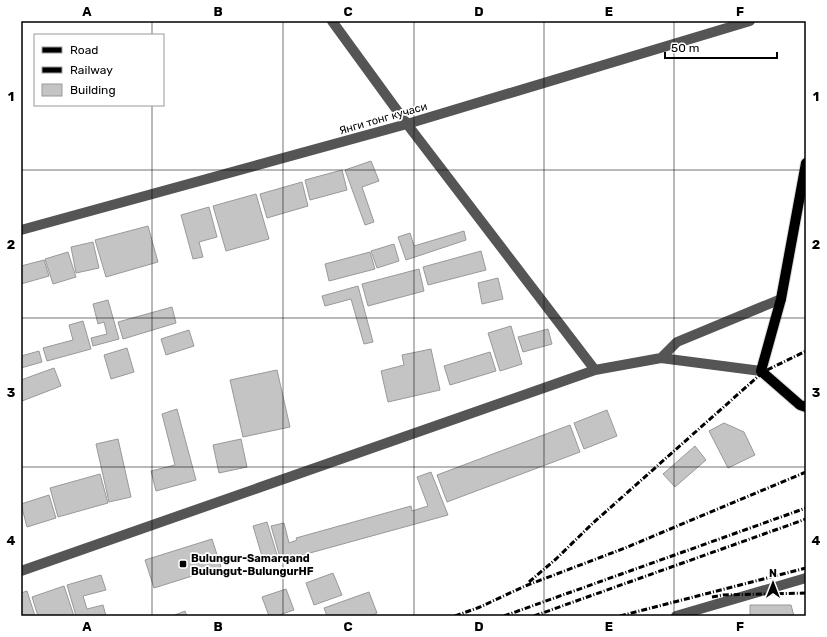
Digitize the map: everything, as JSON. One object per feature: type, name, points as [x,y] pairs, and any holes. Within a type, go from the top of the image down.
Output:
[{"type":"main road","points":[[806,164],[781,299],[761,371],[800,404],[806,407]]},
{"type":"street","points":[[332,21],[407,124],[595,370]]},
{"type":"street","name":"Янги тонг кучаси","points":[[21,230],[407,124],[750,21]]},
{"type":"street","points":[[661,358],[677,342],[781,299]]},
{"type":"street","points":[[21,572],[595,370],[661,358],[761,371]]},
{"type":"street","points":[[676,616],[806,578]]},
{"type":"building","points":[[371,161],[379,181],[362,187],[374,222],[365,225],[345,170]]},
{"type":"building","points":[[342,170],[347,190],[310,200],[305,180]]},
{"type":"building","points":[[302,182],[308,206],[267,218],[260,194]]},
{"type":"building","points":[[256,194],[269,239],[226,251],[213,206]]},
{"type":"building","points":[[209,207],[217,237],[199,242],[203,257],[193,259],[181,215]]},
{"type":"building","points":[[148,226],[158,262],[106,277],[95,240]]},
{"type":"building","points":[[464,231],[466,240],[406,260],[398,237],[410,233],[414,246]]},
{"type":"building","points":[[93,242],[99,268],[76,273],[71,247]]},
{"type":"building","points":[[394,244],[399,261],[377,268],[371,251]]},
{"type":"building","points":[[481,251],[486,270],[428,285],[423,267]]},
{"type":"building","points":[[68,252],[76,277],[53,284],[45,259]]},
{"type":"building","points":[[370,252],[375,269],[329,281],[325,264]]},
{"type":"building","points":[[44,260],[49,276],[21,284],[21,266]]},
{"type":"building","points":[[419,269],[424,291],[368,306],[362,284]]},
{"type":"building","points":[[498,278],[503,299],[482,304],[478,283]]},
{"type":"building","points":[[358,286],[373,342],[364,344],[351,299],[325,306],[322,296]]},
{"type":"building","points":[[108,300],[119,339],[93,346],[91,338],[107,334],[104,322],[98,324],[93,304]]},
{"type":"building","points":[[172,307],[176,323],[123,339],[118,322]]},
{"type":"building","points":[[83,321],[91,349],[47,361],[43,348],[73,340],[69,325]]},
{"type":"building","points":[[511,326],[522,364],[500,371],[488,333]]},
{"type":"building","points":[[548,329],[552,344],[523,352],[518,337]]},
{"type":"building","points":[[189,330],[194,346],[166,355],[161,339]]},
{"type":"building","points":[[127,348],[134,372],[111,379],[104,355]]},
{"type":"building","points":[[431,349],[440,390],[388,402],[381,371],[404,365],[402,355]]},
{"type":"building","points":[[39,351],[42,362],[21,368],[21,356]]},
{"type":"building","points":[[490,352],[496,371],[450,385],[444,366]]},
{"type":"building","points":[[54,368],[61,386],[22,401],[21,380]]},
{"type":"building","points":[[277,370],[290,427],[243,437],[230,380]]},
{"type":"building","points":[[177,409],[196,480],[156,491],[151,471],[175,465],[162,414]]},
{"type":"building","points":[[607,410],[617,436],[584,449],[574,423]]},
{"type":"building","points":[[724,423],[744,432],[755,455],[728,468],[709,431]]},
{"type":"building","points":[[570,425],[580,452],[447,502],[437,475]]},
{"type":"building","points":[[118,439],[131,497],[109,502],[96,444]]},
{"type":"building","points":[[241,439],[247,467],[219,473],[213,445]]},
{"type":"building","points":[[695,446],[706,460],[675,487],[663,474]]},
{"type":"building","points":[[431,472],[448,515],[281,561],[271,526],[284,523],[289,543],[297,540],[296,538],[411,506],[412,511],[428,506],[417,477]]},
{"type":"building","points":[[100,474],[108,503],[58,517],[50,488]]},
{"type":"building","points":[[49,495],[56,518],[27,527],[21,504]]},
{"type":"building","points":[[267,522],[278,558],[264,563],[253,526]]},
{"type":"building","name":"Bulungur-Samarqand Bulungut-BulungurHF","points":[[212,539],[221,567],[154,588],[145,560]]},
{"type":"building","points":[[333,573],[342,595],[314,605],[306,583]]},
{"type":"building","points":[[101,575],[106,590],[83,596],[87,609],[103,605],[106,616],[76,616],[67,585]]},
{"type":"building","points":[[64,586],[74,616],[38,616],[32,597]]},
{"type":"building","points":[[286,589],[294,610],[276,616],[269,616],[262,597]]},
{"type":"building","points":[[27,591],[35,616],[21,616],[21,593]]},
{"type":"building","points":[[369,592],[377,613],[370,616],[327,616],[324,608]]},
{"type":"building","points":[[750,605],[791,605],[794,616],[750,616]]},
{"type":"building","points":[[185,611],[187,616],[172,616]]},
{"type":"railway","points":[[529,582],[763,372],[806,351]]},
{"type":"railway","points":[[455,616],[480,607],[525,586],[625,548],[806,472]]},
{"type":"railway","points":[[504,616],[806,508]]},
{"type":"railway","points":[[534,616],[806,519]]},
{"type":"railway","points":[[620,616],[806,568]]},
{"type":"railway","points":[[712,597],[723,595],[806,593]]},
{"type":"place","name":"Bulungur-Samarqand Bulungut-BulungurHF","points":[[183,564]]}]
